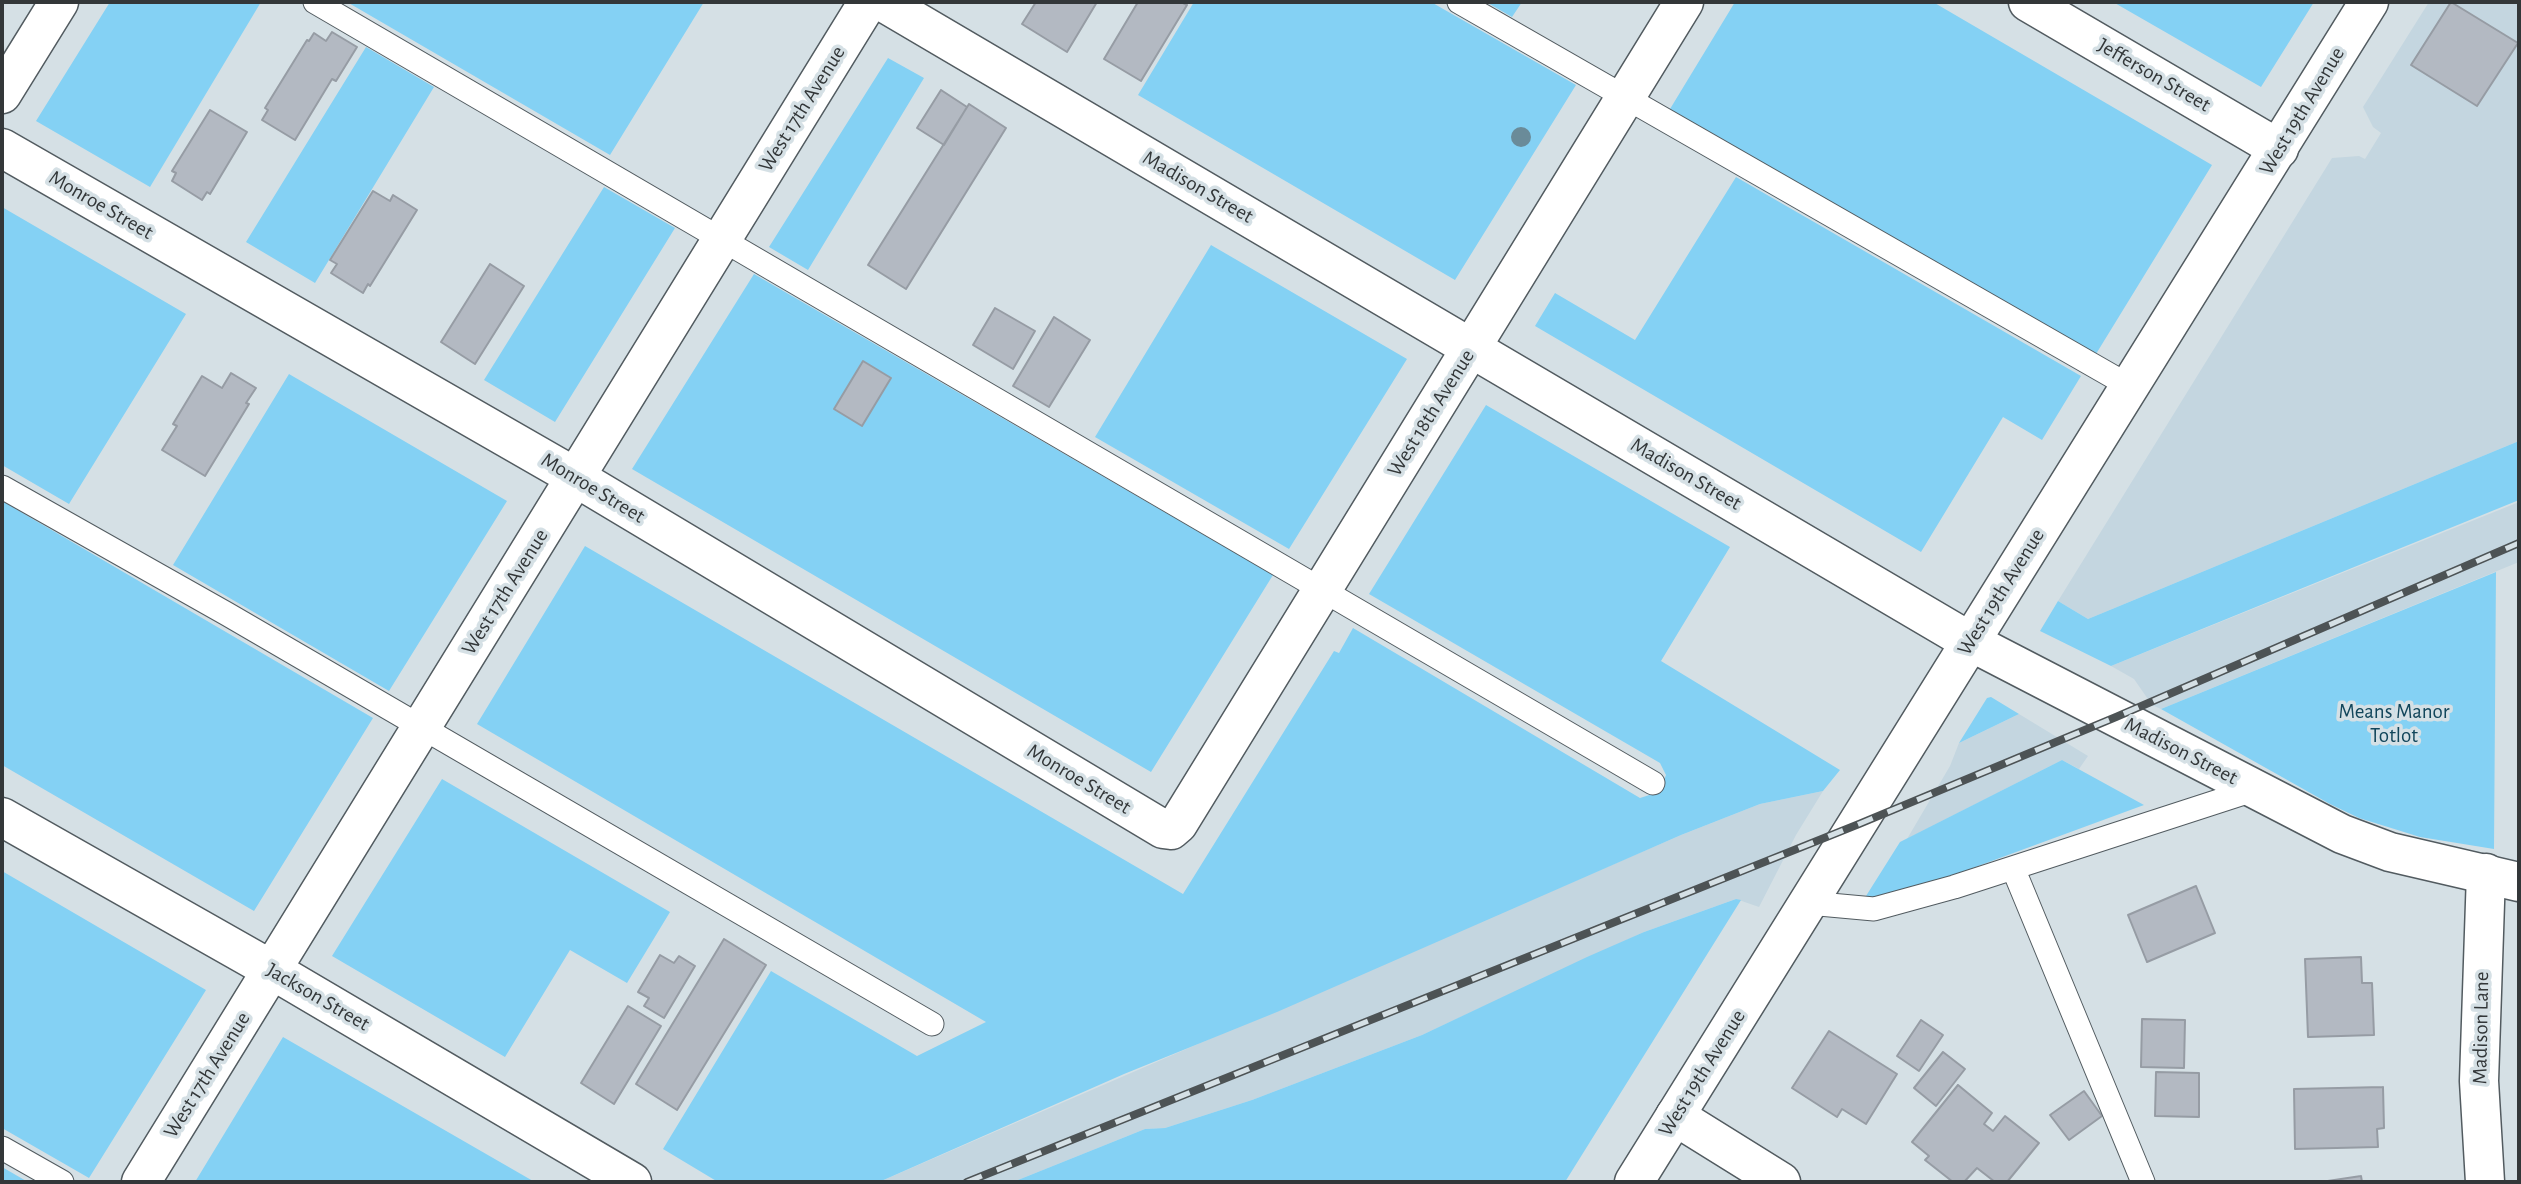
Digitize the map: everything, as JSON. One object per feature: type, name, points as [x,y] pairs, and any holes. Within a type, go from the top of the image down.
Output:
[{"type":"street","points":[[2,94],[59,2]]},
{"type":"street","name":"West 17th Avenue","points":[[141,1182],[868,2]]},
{"type":"street","name":"Madison Street","points":[[883,2],[1969,641],[2342,834],[2378,848],[2503,877]]},
{"type":"street","name":"West 18th Avenue","points":[[1178,824],[1684,2]]},
{"type":"street","name":"Jefferson Street","points":[[2028,2],[2279,149]]},
{"type":"street","name":"West 19th Avenue","points":[[1634,1182],[2369,2]]},
{"type":"street","name":"Monroe Street","points":[[2,148],[575,477],[1163,829],[1171,830],[1178,824]]},
{"type":"street","name":"Jackson Street","points":[[2,817],[272,970],[632,1182]]},
{"type":"street","name":"Madison Lane","points":[[2485,1182],[2479,1081],[2503,877]]},
{"type":"street","points":[[1675,1116],[1781,1182]]},
{"type":"lane","points":[[315,2],[1653,783]]},
{"type":"lane","points":[[1460,2],[2131,387]]},
{"type":"lane","points":[[2,486],[932,1024]]},
{"type":"lane","points":[[1808,902],[1874,909],[2013,868],[2256,789]]},
{"type":"lane","points":[[2013,868],[2143,1182]]},
{"type":"lane","points":[[2,1148],[62,1182]]},
{"type":"shaded area","points":[[2429,2],[2519,2],[2519,441],[2088,619],[2058,601],[2332,158],[2359,156],[2365,159],[2381,133],[2373,127],[2363,107]]},
{"type":"shaded area","points":[[2519,502],[2519,562],[2161,709],[2152,705],[2134,679],[2111,666]]},
{"type":"shaded area","points":[[2019,714],[2088,756],[2079,769],[2062,760],[1907,839],[1950,766],[1959,743]]},
{"type":"shaded area","points":[[1823,791],[1796,835],[1759,907],[1736,899],[1644,932],[1422,1035],[1252,1100],[1165,1128],[1145,1129],[1013,1182],[879,1182],[1681,835],[1760,804]]},
{"type":"green space","points":[[110,2],[261,2],[150,187],[36,121]]},
{"type":"green space","points":[[347,2],[704,2],[610,155]]},
{"type":"green space","points":[[1194,2],[1431,2],[1576,85],[1455,280],[1138,95]]},
{"type":"green space","points":[[1486,2],[1522,2],[1512,17]]},
{"type":"green space","points":[[1735,2],[1933,2],[2212,165],[2096,354],[1670,109]]},
{"type":"green space","points":[[2113,2],[2314,2],[2261,87]]},
{"type":"green space","points":[[366,47],[434,87],[315,283],[246,242]]},
{"type":"green space","points":[[888,58],[924,78],[808,270],[769,247]]},
{"type":"green space","points":[[1736,177],[2081,376],[2042,440],[2003,417],[1921,552],[1535,326],[1555,293],[1635,340]]},
{"type":"green space","points":[[604,187],[675,228],[555,422],[484,380]]},
{"type":"green space","points":[[2,207],[186,314],[69,504],[2,465]]},
{"type":"green space","points":[[1211,245],[1407,359],[1289,549],[1095,437]]},
{"type":"green space","points":[[754,274],[1273,575],[1151,772],[632,469]]},
{"type":"green space","points":[[289,374],[507,501],[389,691],[173,565]]},
{"type":"green space","points":[[1486,405],[1730,547],[1661,661],[1840,770],[1823,791],[1760,804],[1681,835],[879,1182],[718,1182],[663,1149],[771,971],[917,1056],[986,1022],[477,724],[585,546],[1183,894],[1334,651],[1339,653],[1353,628],[1640,798],[1659,792],[1666,775],[1660,763],[1369,594]]},
{"type":"green space","points":[[2519,441],[2519,500],[2111,666],[2040,631],[2058,601],[2088,619]]},
{"type":"green space","points":[[2,501],[373,718],[254,911],[2,765]]},
{"type":"green space","name":"Means Manor Totlot","points":[[2496,572],[2494,849],[2420,837],[2359,818],[2161,709]]},
{"type":"green space","points":[[1991,697],[2019,714],[1959,743],[1987,698]]},
{"type":"green space","points":[[2062,760],[2144,805],[1891,898],[1871,899],[1866,896],[1900,842]]},
{"type":"green space","points":[[442,779],[670,912],[627,983],[570,950],[505,1057],[332,956]]},
{"type":"green space","points":[[2,871],[206,990],[89,1178],[2,1128]]},
{"type":"green space","points":[[1736,899],[1741,900],[1565,1182],[1013,1182],[1145,1129],[1165,1128],[1252,1100],[1422,1035],[1644,932]]},
{"type":"green space","points":[[283,1037],[533,1181],[537,1182],[195,1182]]},
{"type":"green space","points":[[2,1167],[28,1182],[2,1182]]},
{"type":"building","points":[[1036,2],[1097,2],[1067,52],[1022,24]]},
{"type":"building","points":[[1138,2],[1181,2],[1187,5],[1141,81],[1104,59]]},
{"type":"building","points":[[2451,2],[2518,43],[2477,106],[2411,65]]},
{"type":"building","points":[[332,32],[357,47],[336,81],[332,79],[295,140],[262,120],[268,110],[265,108],[307,40],[309,41],[314,33],[326,41]]},
{"type":"building","points":[[941,90],[967,107],[944,145],[917,128]]},
{"type":"building","points":[[969,104],[1006,128],[906,289],[868,265]]},
{"type":"building","points":[[210,110],[247,132],[210,194],[207,192],[202,200],[172,181],[176,173],[172,171]]},
{"type":"building","points":[[373,191],[390,201],[393,195],[417,210],[363,293],[331,273],[337,264],[330,260]]},
{"type":"building","points":[[490,264],[524,286],[475,364],[441,342]]},
{"type":"building","points":[[995,308],[1035,331],[1013,369],[973,345]]},
{"type":"building","points":[[1054,317],[1090,340],[1049,407],[1013,386]]},
{"type":"building","points":[[863,361],[891,378],[862,426],[834,409]]},
{"type":"building","points":[[231,373],[256,388],[205,476],[162,450],[177,426],[173,424],[202,376],[222,388]]},
{"type":"building","points":[[2196,886],[2215,933],[2147,962],[2128,915]]},
{"type":"building","points":[[724,939],[766,965],[677,1110],[636,1084]]},
{"type":"building","points":[[660,955],[674,963],[679,956],[695,966],[664,1018],[644,1006],[649,998],[638,992]]},
{"type":"building","points":[[2361,957],[2362,983],[2372,983],[2374,1035],[2308,1037],[2305,959]]},
{"type":"building","points":[[628,1006],[661,1026],[614,1104],[581,1083]]},
{"type":"building","points":[[2142,1019],[2185,1020],[2184,1068],[2141,1067]]},
{"type":"building","points":[[1921,1020],[1943,1035],[1919,1071],[1897,1056]]},
{"type":"building","points":[[1829,1031],[1897,1074],[1866,1124],[1842,1109],[1837,1117],[1792,1088]]},
{"type":"building","points":[[1943,1052],[1965,1069],[1936,1106],[1914,1088]]},
{"type":"building","points":[[2156,1072],[2199,1073],[2199,1117],[2155,1116]]},
{"type":"building","points":[[1958,1085],[1992,1113],[1984,1124],[1993,1131],[2005,1116],[2039,1143],[2007,1182],[1995,1182],[1977,1168],[1964,1182],[1953,1182],[1925,1160],[1929,1156],[1912,1142]]},
{"type":"building","points":[[2383,1087],[2384,1128],[2377,1129],[2378,1147],[2295,1149],[2294,1089]]},
{"type":"building","points":[[2084,1091],[2102,1116],[2069,1140],[2050,1115]]},
{"type":"building","points":[[2361,1176],[2362,1182],[2321,1182]]},
{"type":"railway","points":[[967,1182],[1859,824],[2116,717],[2519,543]]}]
